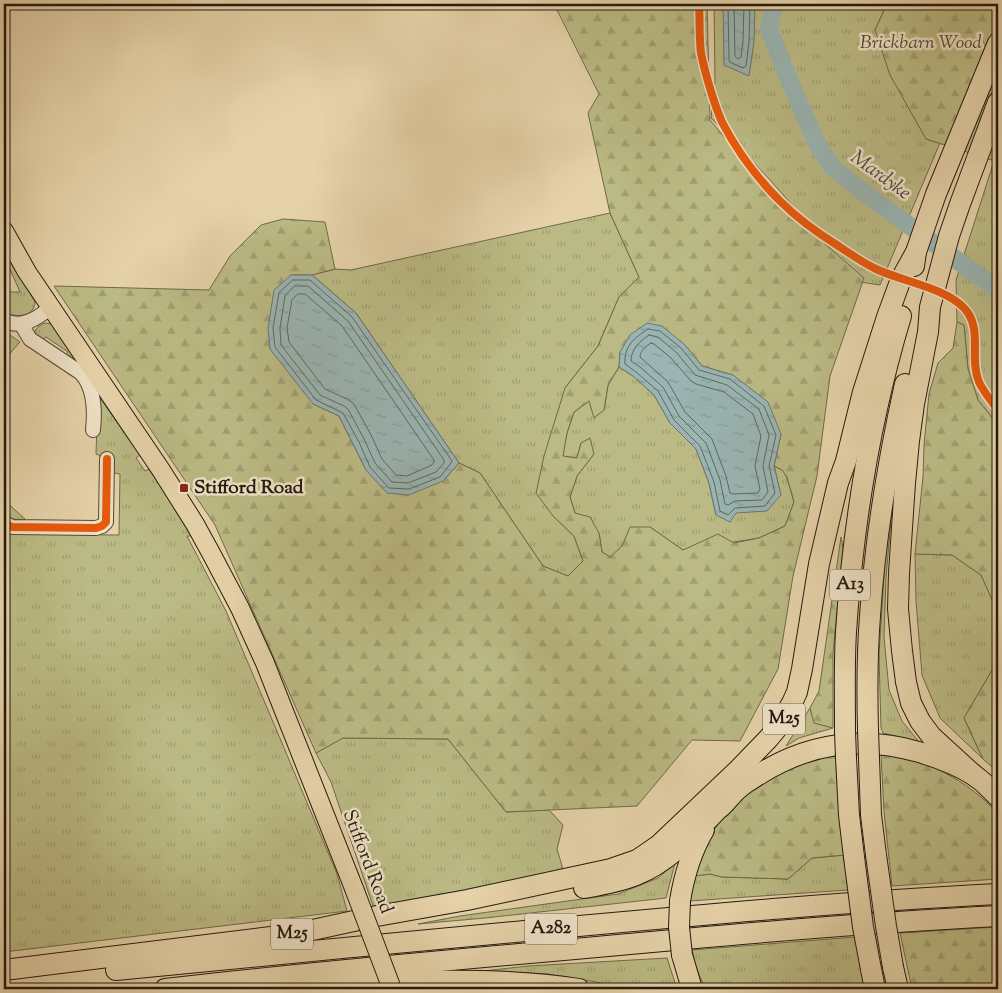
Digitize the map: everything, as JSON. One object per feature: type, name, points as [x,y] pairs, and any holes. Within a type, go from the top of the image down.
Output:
[{"type":"highway","points":[[692,989],[682,954],[679,927],[680,901],[692,853],[714,815],[783,740],[795,723],[809,692],[815,662],[826,574],[846,461],[863,392],[893,319],[901,279],[916,252],[924,225],[998,43]]},
{"type":"highway","points":[[998,102],[949,236],[923,330],[905,483],[898,609],[908,693],[915,712],[932,737],[985,783],[998,797]]},
{"type":"highway","name":"A13","points":[[875,989],[858,892],[849,815],[845,731],[846,634],[857,518],[870,441],[883,383],[893,319]]},
{"type":"highway","name":"A13","points":[[898,989],[886,926],[871,815],[868,730],[870,618],[877,540],[889,460],[923,330]]},
{"type":"highway","name":"M25","points":[[4,970],[294,934],[377,916],[468,900],[611,869],[649,853],[671,835],[744,764],[778,727],[789,709],[800,681],[819,564],[838,483],[846,461]]},
{"type":"highway","points":[[732,795],[773,765],[793,757],[842,744],[865,743],[897,747],[934,756],[953,764],[985,783]]},
{"type":"highway","name":"M25","points":[[236,958],[379,925],[625,879],[648,870],[679,848],[732,795]]},
{"type":"highway","name":"A282","points":[[442,939],[826,904],[998,894]]},
{"type":"highway","name":"M25","points":[[165,989],[267,977],[735,934],[998,916]]},
{"type":"highway","name":"M25","points":[[4,981],[442,939]]},
{"type":"highway","points":[[266,989],[351,984],[456,982],[525,983],[579,989]]},
{"type":"highway","points":[[412,989],[462,989]]},
{"type":"main road","name":"Stifford Road","points":[[4,231],[28,272],[195,524],[235,599],[265,663],[392,989]]},
{"type":"street","points":[[4,320],[15,324],[29,322],[51,307]]},
{"type":"street","points":[[21,324],[30,339],[86,378],[90,385],[93,401],[93,430]]},
{"type":"street","points":[[4,524],[12,527],[96,528],[102,526],[106,522],[107,458]]},
{"type":"green space","points":[[554,4],[707,4],[710,120],[786,210],[864,278],[830,376],[817,476],[793,576],[778,669],[740,741],[692,740],[637,806],[506,812],[448,739],[343,738],[316,753],[215,525],[54,286],[209,290],[230,256],[261,225],[283,219],[325,222],[335,269],[312,275],[291,275],[313,404],[339,416],[366,470],[443,481],[459,463],[480,473],[543,566],[568,576],[583,561],[574,536],[553,516],[536,493],[544,456],[565,388],[598,346],[619,297],[639,277],[610,213],[588,113],[599,94]],"holes":[[[685,345],[702,366],[733,375],[781,434],[774,466],[782,470],[787,477],[794,502],[785,526],[759,538],[734,543],[718,534],[683,550],[650,527],[630,527],[622,546],[610,557],[602,552],[599,533],[590,517],[575,513],[570,497],[577,476],[594,454],[590,438],[581,443],[577,458],[563,456],[567,433],[574,412],[589,401],[594,418],[604,410],[608,385],[619,367],[620,352]]]},
{"type":"green space","points":[[714,4],[887,4],[875,30],[926,139],[940,143],[880,285],[860,282],[770,180],[711,118],[715,81]]},
{"type":"green space","name":"Brickbarn Wood","points":[[887,4],[998,4],[998,162],[926,139],[890,75],[875,30]]},
{"type":"green space","points":[[994,161],[998,162],[998,425],[978,400],[968,369],[964,325],[957,322],[956,280]]},
{"type":"green space","points":[[610,213],[639,277],[619,297],[598,346],[565,388],[553,516],[574,536],[583,561],[568,576],[543,566],[480,473],[459,463],[356,313],[312,275],[335,269],[351,270]]},
{"type":"green space","points":[[4,245],[35,302],[34,307],[28,314],[14,315],[4,313],[4,292],[20,292],[4,256]]},
{"type":"green space","points":[[957,322],[964,325],[968,369],[978,400],[998,425],[998,613],[981,575],[952,555],[915,554],[929,394],[938,363],[953,348]]},
{"type":"green space","points":[[45,323],[52,324],[75,353],[66,359],[65,357],[68,352],[46,337],[42,341],[34,335],[35,331]]},
{"type":"green space","points":[[4,331],[20,342],[4,360]]},
{"type":"green space","points":[[77,355],[102,401],[140,455],[136,458],[145,471],[149,469],[193,536],[187,536],[226,611],[337,874],[347,911],[4,952],[4,534],[119,535],[120,474],[114,473],[111,468],[110,459],[96,454],[97,423],[93,388],[68,361]]},
{"type":"green space","points":[[619,367],[633,376],[654,395],[670,423],[696,449],[709,483],[716,515],[736,513],[781,495],[774,466],[783,470],[794,502],[785,526],[759,538],[683,550],[650,527],[622,546],[611,558],[602,552],[599,533],[575,513],[570,497],[577,476],[594,454],[581,443],[577,458],[562,456],[574,412],[589,401],[604,410],[608,385]]},
{"type":"green space","points":[[894,486],[886,577],[884,637],[889,690],[902,721],[919,742],[883,733],[881,728],[879,655],[886,541]]},
{"type":"green space","points":[[4,500],[25,519],[14,519],[8,516]]},
{"type":"green space","points":[[841,537],[843,547],[833,653],[833,728],[814,723],[810,708],[819,691]]},
{"type":"green space","points":[[915,554],[952,555],[981,575],[998,613],[998,660],[964,718],[983,759],[940,718],[922,675],[916,601]]},
{"type":"green space","points":[[998,660],[998,772],[983,759],[964,718]]},
{"type":"green space","points":[[810,708],[815,723],[833,728],[799,738],[786,746]]},
{"type":"green space","points":[[342,738],[448,739],[506,812],[549,810],[563,825],[557,849],[563,869],[512,884],[375,912],[331,782],[316,753]]},
{"type":"green space","points":[[881,754],[914,761],[945,773],[973,791],[998,814],[998,879],[892,886],[884,812]]},
{"type":"green space","points":[[837,756],[845,855],[812,858],[788,879],[722,877],[710,874],[694,876],[706,843],[718,824],[748,792],[800,762]]},
{"type":"green space","points":[[845,855],[848,890],[689,901],[694,876],[710,874],[722,877],[788,879],[812,858]]},
{"type":"green space","points":[[675,863],[666,898],[418,924],[460,916],[618,894],[658,878]]},
{"type":"green space","points":[[998,927],[998,989],[912,989],[900,933]]},
{"type":"green space","points":[[855,937],[866,989],[705,989],[696,967],[692,950]]},
{"type":"green space","points":[[667,958],[677,989],[627,989],[548,974],[510,972],[457,974],[528,966]]},
{"type":"water","points":[[723,4],[755,4],[754,42],[749,76],[724,65]]},
{"type":"water","points":[[291,275],[312,275],[356,313],[459,463],[443,481],[409,495],[387,493],[366,470],[339,416],[313,404],[270,349],[268,328],[274,290]]},
{"type":"water","points":[[647,323],[662,326],[685,345],[702,366],[733,375],[768,402],[781,434],[774,466],[781,495],[767,511],[736,513],[730,522],[716,515],[709,483],[696,449],[670,423],[654,395],[633,376],[619,367],[620,352],[630,335]]},
{"type":"waterway","name":"Mardyke","points":[[774,4],[769,29],[817,144],[832,167],[998,290]]},
{"type":"cycle path","points":[[699,4],[701,53],[710,88],[722,122],[748,164],[787,208],[824,237],[871,267],[936,290],[965,309],[970,317],[975,335],[976,373],[985,393],[998,410]]},
{"type":"cycle path","points":[[4,523],[12,527],[96,528],[102,526],[106,522],[107,459]]},
{"type":"place","name":"Stifford Road","points":[[184,488]]}]
